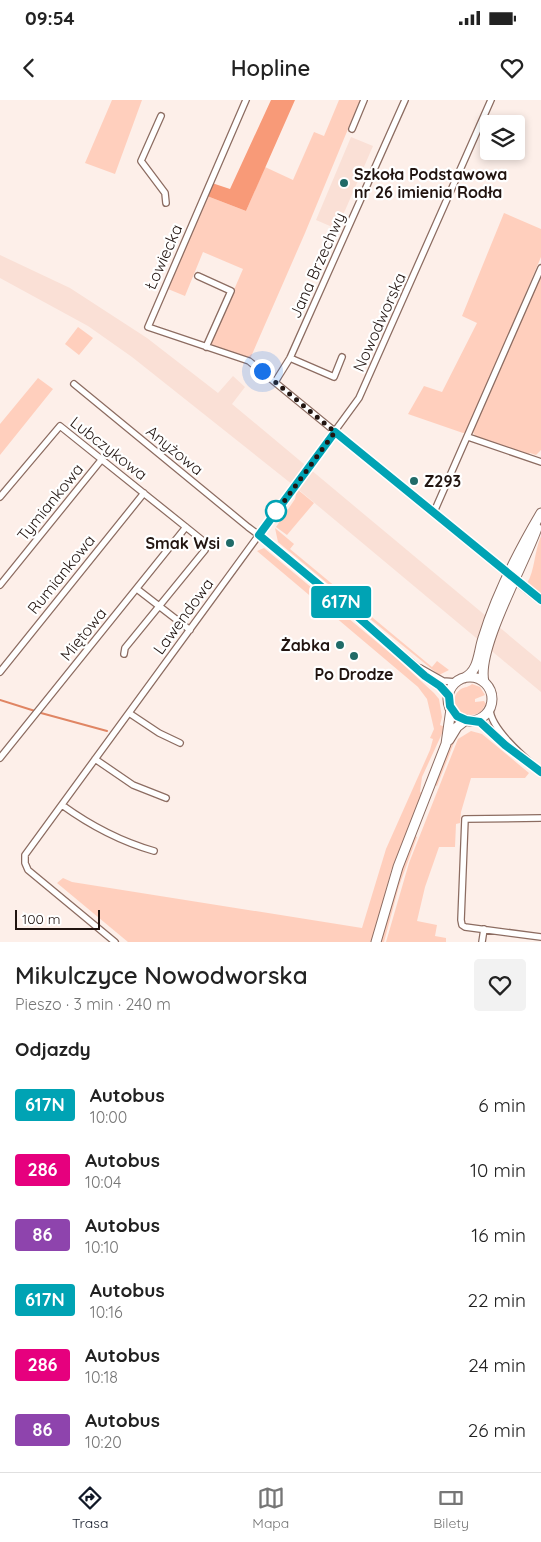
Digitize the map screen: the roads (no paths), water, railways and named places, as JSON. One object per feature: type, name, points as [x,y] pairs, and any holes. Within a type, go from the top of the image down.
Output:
[{"type":"main road","points":[[446,744],[451,709],[449,696],[461,680],[474,670],[490,616],[512,577],[541,515]]},
{"type":"main road","points":[[451,709],[457,716],[466,720],[476,720],[486,714],[490,708],[491,693],[484,682],[483,669],[512,577]]},
{"type":"main road","points":[[461,680],[475,678],[484,682]]},
{"type":"main road","points":[[376,942],[398,867],[446,744],[457,727],[466,720]]},
{"type":"street","name":"Łowiecka","points":[[246,100],[148,327],[250,361],[275,382]]},
{"type":"street","points":[[352,129],[364,100]]},
{"type":"street","name":"Jana Brzechwy","points":[[275,382],[290,358],[405,100]]},
{"type":"street","name":"Nowodworska","points":[[259,535],[335,432],[370,379],[491,100]]},
{"type":"street","points":[[162,116],[141,161],[165,193],[166,203]]},
{"type":"street","points":[[434,512],[541,268]]},
{"type":"street","points":[[198,276],[231,291],[206,347]]},
{"type":"street","points":[[290,358],[334,377],[342,357]]},
{"type":"street","points":[[275,382],[541,600]]},
{"type":"street","name":"Anyżowa","points":[[74,384],[416,666]]},
{"type":"street","name":"Lubczykowa","points":[[0,497],[56,427],[63,427],[207,544],[208,546],[159,606]]},
{"type":"street","points":[[468,437],[541,462]]},
{"type":"street","name":"Tymiankowa","points":[[0,585],[102,459]]},
{"type":"street","name":"Rumiankowa","points":[[0,672],[144,493]]},
{"type":"street","name":"Miętowa","points":[[0,758],[186,527]]},
{"type":"street","name":"Lawendowa","points":[[115,942],[30,872],[25,863],[25,855],[259,535]]},
{"type":"street","points":[[137,589],[190,630]]},
{"type":"street","points":[[124,654],[125,648],[159,606]]},
{"type":"street","points":[[416,666],[443,681],[461,680]]},
{"type":"street","points":[[416,666],[449,696]]},
{"type":"street","points":[[490,708],[490,717],[494,724],[526,759],[541,772]]},
{"type":"street","points":[[129,713],[159,734],[180,743]]},
{"type":"street","points":[[476,720],[484,724],[505,745],[526,759]]},
{"type":"street","points":[[95,759],[133,785],[166,798]]},
{"type":"street","points":[[62,805],[114,838],[154,851]]},
{"type":"street","points":[[541,818],[464,819],[461,920],[462,925],[465,927],[541,937]]},
{"type":"street","points":[[482,942],[484,929]]},
{"type":"waterway","points":[[0,700],[35,711]]},
{"type":"waterway","points":[[41,713],[107,731]]},
{"type":"place","name":"Szkoła Podstawowa nr 26 imienia Rodła","points":[[344,183]]},
{"type":"place","name":"Z293","points":[[414,481]]},
{"type":"place","name":"Smak Wsi","points":[[230,543]]},
{"type":"place","name":"Żabka","points":[[340,645]]},
{"type":"place","name":"Po Drodze","points":[[354,656]]}]
